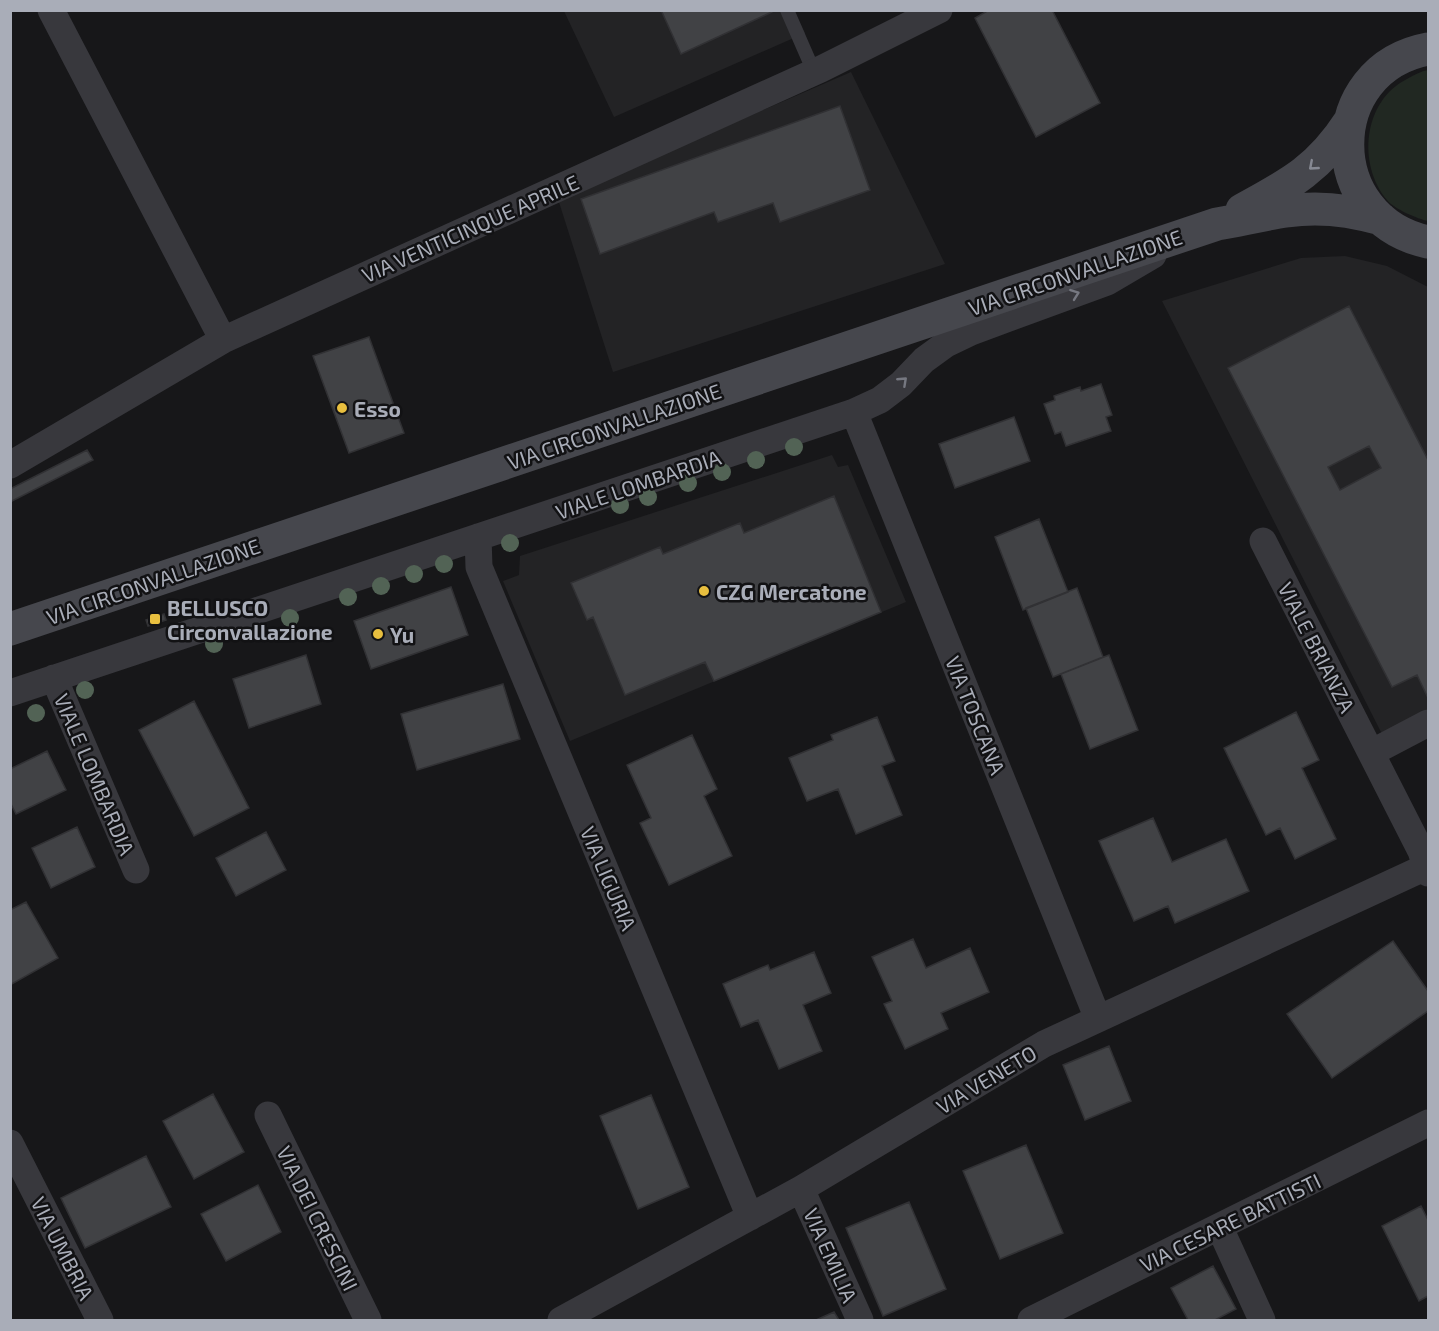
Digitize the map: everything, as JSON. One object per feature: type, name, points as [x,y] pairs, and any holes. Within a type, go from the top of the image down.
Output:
[{"type":"main road","name":"VIA CIRCONVALLAZIONE","points":[[1428,49],[1405,56],[1378,73],[1359,97],[1350,121],[1347,148],[1352,176],[1363,199],[1381,219],[1404,234],[1428,242]]},
{"type":"main road","name":"VIA CIRCONVALLAZIONE","points":[[1205,228],[1288,185],[1310,170],[1331,148],[1350,121]]},
{"type":"main road","name":"VIA CIRCONVALLAZIONE","points":[[10,629],[1205,228],[1286,211],[1317,209],[1347,211],[1381,219]]},
{"type":"street","points":[[51,10],[223,340]]},
{"type":"street","name":"VIA VENTICINQUE APRILE","points":[[10,465],[223,340],[814,72],[939,10]]},
{"type":"street","name":"VIALE LOMBARDIA","points":[[10,693],[854,412],[880,400],[901,384],[924,360],[946,344],[971,332],[1107,282],[1205,228]]},
{"type":"street","name":"VIA TOSCANA","points":[[854,412],[1098,1019]]},
{"type":"street","name":"VIA LIGURIA","points":[[478,537],[479,567],[750,1217]]},
{"type":"street","name":"VIALE BRIANZA","points":[[1263,541],[1421,851],[1427,869]]},
{"type":"street","name":"VIALE LOMBARDIA","points":[[54,678],[136,870]]},
{"type":"street","points":[[1371,753],[1428,723]]},
{"type":"street","name":"VIA VENETO","points":[[561,1320],[801,1189],[1044,1044],[1427,869]]},
{"type":"street","name":"VIA DEI CRESCINI","points":[[268,1114],[368,1320]]},
{"type":"street","name":"VIA CESARE BATTISTI","points":[[1031,1320],[1428,1123]]},
{"type":"street","name":"VIA UMBRIA","points":[[10,1143],[100,1320]]},
{"type":"street","name":"VIA EMILIA","points":[[801,1189],[860,1320]]},
{"type":"street","points":[[1220,1227],[1262,1320]]},
{"type":"lane","points":[[787,10],[814,72]]},
{"type":"shaded area","points":[[564,11],[794,11],[805,33],[614,117]]},
{"type":"shaded area","points":[[1428,70],[1428,221],[1400,210],[1387,200],[1377,185],[1371,169],[1369,134],[1373,117],[1381,102],[1392,89],[1412,76]]},
{"type":"shaded area","points":[[851,72],[945,264],[613,372],[558,199]]},
{"type":"shaded area","points":[[1345,256],[1387,266],[1428,287],[1428,713],[1382,734],[1162,301],[1301,258]]},
{"type":"shaded area","name":"CZG Mercatone","points":[[832,455],[838,467],[848,465],[906,602],[570,741],[503,581],[519,575],[520,556]]},
{"type":"building","points":[[661,10],[772,10],[772,12],[681,54]]},
{"type":"building","points":[[989,10],[1052,10],[1100,103],[1036,137],[975,18]]},
{"type":"building","points":[[840,106],[870,190],[780,222],[773,203],[718,222],[714,212],[600,254],[581,199]]},
{"type":"building","points":[[1349,306],[1428,460],[1428,698],[1417,675],[1392,687],[1228,368]],"holes":[[[1369,446],[1381,468],[1340,490],[1328,467]]]},
{"type":"building","points":[[369,337],[404,433],[349,453],[313,356]]},
{"type":"building","points":[[1101,384],[1112,415],[1106,417],[1111,431],[1066,446],[1061,432],[1055,434],[1044,404],[1055,400],[1054,396],[1080,387],[1081,391]]},
{"type":"building","points":[[1014,417],[1030,461],[955,488],[939,444]]},
{"type":"building","points":[[87,450],[93,460],[10,502],[10,489]]},
{"type":"building","points":[[834,496],[881,612],[714,681],[705,662],[625,695],[593,617],[587,620],[571,583],[660,547],[663,554],[740,523],[744,533]]},
{"type":"building","points":[[1039,519],[1068,592],[1023,610],[995,537]]},
{"type":"building","points":[[451,587],[468,635],[371,669],[354,621]]},
{"type":"building","points":[[1077,588],[1103,657],[1053,677],[1026,608]]},
{"type":"building","points":[[164,614],[166,620],[148,626],[146,620]]},
{"type":"building","points":[[306,655],[321,704],[249,728],[233,679]]},
{"type":"building","points":[[1109,655],[1138,730],[1090,749],[1061,674]]},
{"type":"building","points":[[503,684],[520,739],[417,770],[401,714]]},
{"type":"building","points":[[194,701],[249,808],[194,836],[139,730]]},
{"type":"building","points":[[1296,712],[1319,760],[1302,768],[1336,839],[1295,859],[1280,828],[1266,835],[1224,748]]},
{"type":"building","points":[[877,717],[895,761],[882,766],[902,815],[856,834],[838,789],[807,801],[789,758],[833,740],[831,735]]},
{"type":"building","points":[[692,735],[717,789],[704,796],[732,856],[669,885],[640,823],[651,818],[627,765]]},
{"type":"building","points":[[47,751],[66,790],[16,814],[10,802],[10,769]]},
{"type":"building","points":[[1153,818],[1172,862],[1226,839],[1249,891],[1175,923],[1168,906],[1134,921],[1099,841]]},
{"type":"building","points":[[77,827],[95,867],[51,888],[32,848]]},
{"type":"building","points":[[266,832],[286,870],[236,896],[216,858]]},
{"type":"building","points":[[26,902],[58,958],[10,985],[10,910]]},
{"type":"building","points":[[913,939],[926,968],[970,948],[989,992],[941,1013],[948,1029],[905,1049],[884,1004],[892,1001],[872,957]]},
{"type":"building","points":[[1393,941],[1428,991],[1428,1011],[1332,1078],[1287,1014]]},
{"type":"building","points":[[814,952],[831,993],[803,1005],[822,1051],[779,1069],[758,1020],[741,1027],[723,984],[768,965],[770,970]]},
{"type":"building","points":[[1109,1046],[1131,1101],[1085,1120],[1063,1065]]},
{"type":"building","points":[[213,1094],[244,1152],[194,1179],[163,1121]]},
{"type":"building","points":[[651,1095],[689,1187],[638,1209],[600,1116]]},
{"type":"building","points":[[1026,1145],[1063,1233],[1000,1259],[963,1171]]},
{"type":"building","points":[[146,1156],[171,1207],[85,1248],[61,1198]]},
{"type":"building","points":[[258,1185],[281,1232],[226,1261],[201,1214]]},
{"type":"building","points":[[909,1202],[946,1289],[883,1316],[846,1228]]},
{"type":"building","points":[[1421,1206],[1428,1220],[1428,1296],[1419,1301],[1382,1226]]},
{"type":"building","points":[[1213,1266],[1236,1309],[1215,1320],[1188,1320],[1171,1288]]},
{"type":"building","points":[[834,1312],[839,1320],[816,1320]]},
{"type":"place","name":"Esso","points":[[342,408]]},
{"type":"place","name":"CZG Mercatone","points":[[704,591]]},
{"type":"place","name":"BELLUSCO Circonvallazione","points":[[155,619]]},
{"type":"place","name":"Yu","points":[[378,634]]}]
